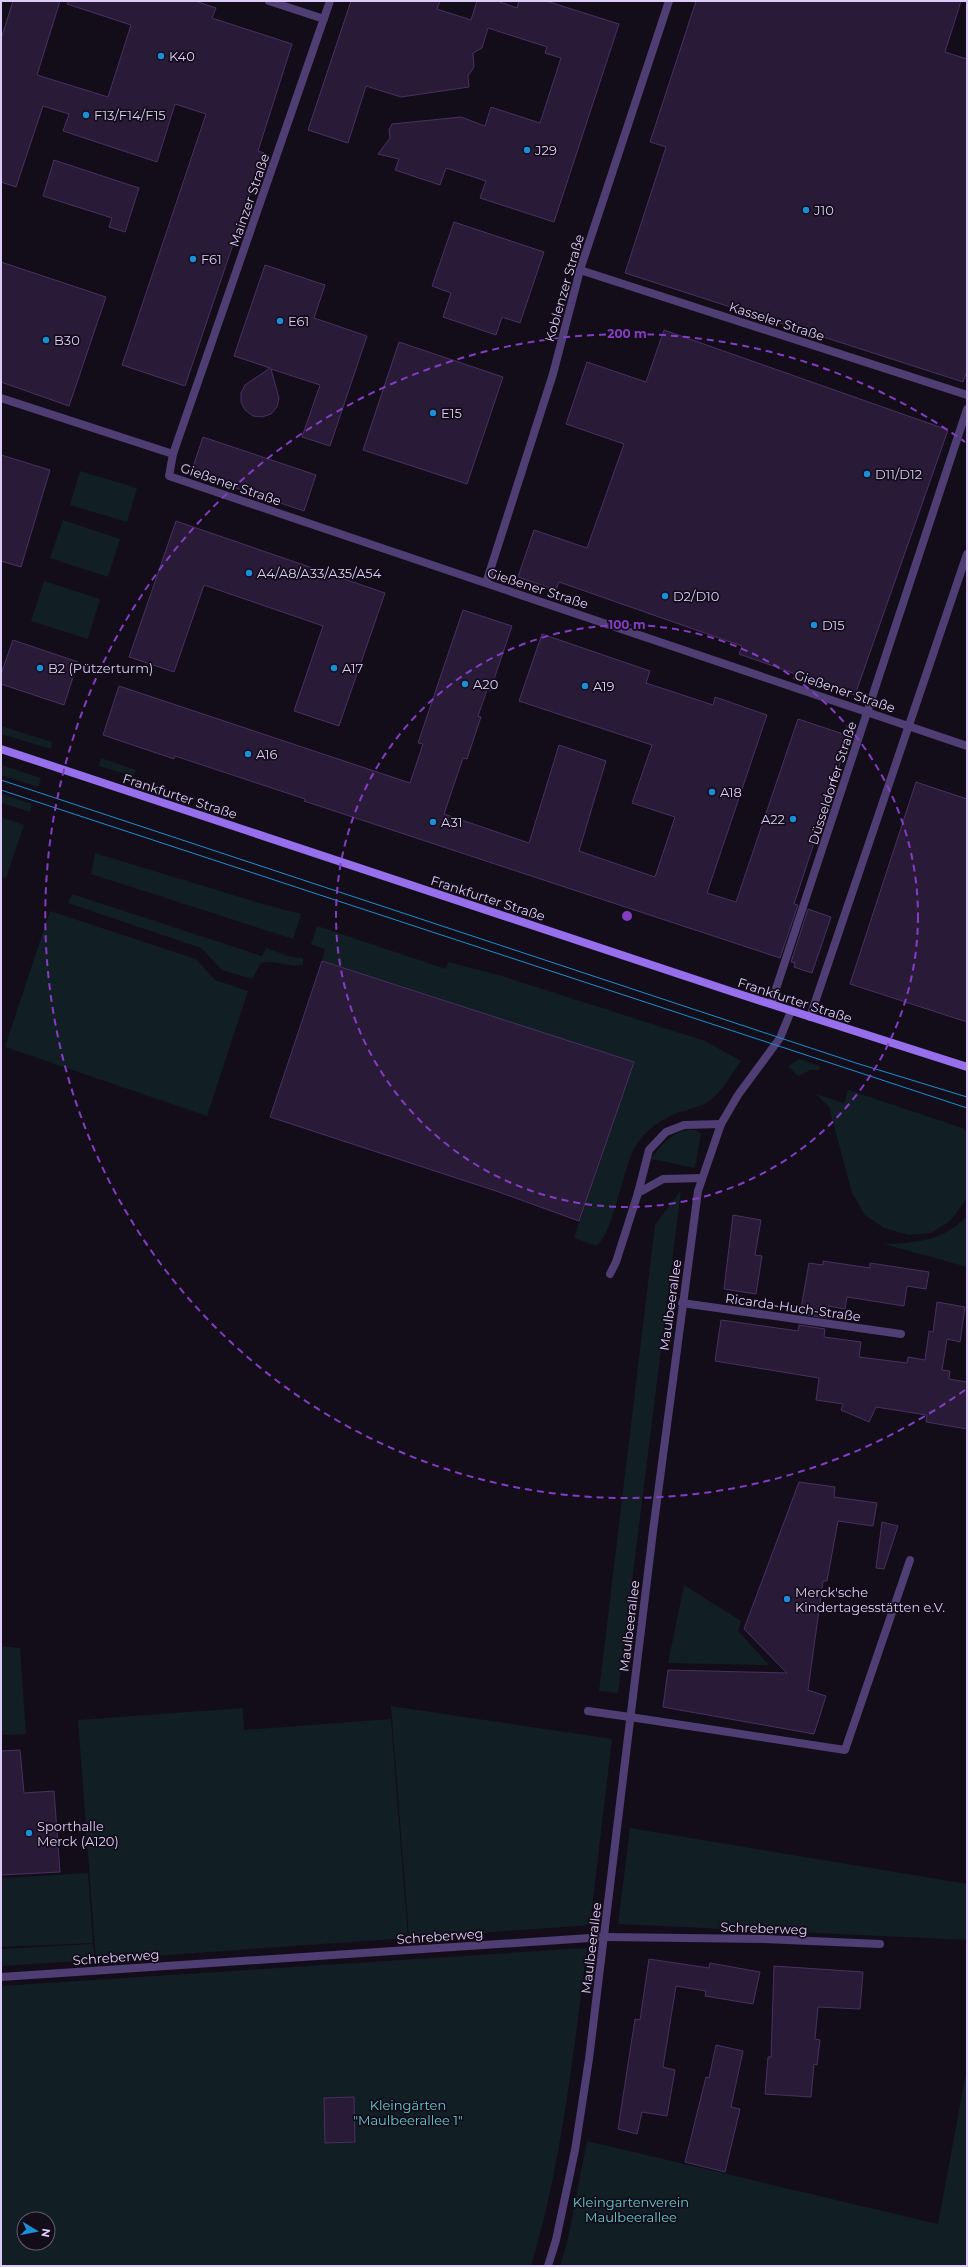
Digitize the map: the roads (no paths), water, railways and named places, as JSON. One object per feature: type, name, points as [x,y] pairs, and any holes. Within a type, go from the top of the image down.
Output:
[{"type":"main road","name":"Frankfurter Straße","points":[[1,749],[791,1011],[967,1067]]},
{"type":"street","points":[[268,1],[324,19]]},
{"type":"street","name":"Mainzer Straße","points":[[169,476],[173,454],[330,1]]},
{"type":"street","name":"Koblenzer Straße","points":[[486,583],[553,374],[580,270],[669,1]]},
{"type":"street","name":"Kasseler Straße","points":[[580,270],[967,395]]},
{"type":"street","points":[[1,398],[173,454]]},
{"type":"street","name":"Düsseldorfer Straße","points":[[771,1004],[964,426],[967,409]]},
{"type":"street","name":"Gießener Straße","points":[[169,476],[868,711],[967,746]]},
{"type":"street","points":[[810,1017],[967,554]]},
{"type":"street","name":"Maulbeerallee","points":[[548,2266],[556,2240],[575,2150],[590,2059],[630,1717],[682,1303],[698,1191],[720,1124],[738,1095],[780,1038],[791,1011]]},
{"type":"street","points":[[610,1274],[616,1262],[638,1193],[649,1150],[666,1132],[684,1125],[720,1124]]},
{"type":"street","points":[[638,1193],[663,1179],[702,1178]]},
{"type":"street","name":"Ricarda-Huch-Straße","points":[[682,1303],[901,1334]]},
{"type":"street","points":[[588,1711],[845,1750],[910,1560]]},
{"type":"street","name":"Schreberweg","points":[[1,1977],[605,1937],[764,1939],[880,1944]]},
{"type":"tram line","points":[[1,780],[856,1063],[967,1097]]},
{"type":"tram line","points":[[1,790],[967,1108]]},
{"type":"place","name":"K40","points":[[161,56]]},
{"type":"place","name":"F13/F14/F15","points":[[86,115]]},
{"type":"place","name":"J29","points":[[527,150]]},
{"type":"place","name":"J10","points":[[806,210]]},
{"type":"place","name":"F61","points":[[193,259]]},
{"type":"place","name":"E61","points":[[280,321]]},
{"type":"place","name":"B30","points":[[46,340]]},
{"type":"place","name":"E15","points":[[433,413]]},
{"type":"place","name":"D11/D12","points":[[867,474]]},
{"type":"place","name":"A4/A8/A33/A35/A54","points":[[249,573]]},
{"type":"place","name":"D2/D10","points":[[665,596]]},
{"type":"place","name":"D15","points":[[814,625]]},
{"type":"place","name":"B2 (Pützerturm)","points":[[40,668]]},
{"type":"place","name":"A17","points":[[334,668]]},
{"type":"place","name":"A20","points":[[465,684]]},
{"type":"place","name":"A19","points":[[585,686]]},
{"type":"place","name":"A16","points":[[248,754]]},
{"type":"place","name":"A18","points":[[712,792]]},
{"type":"place","name":"A22","points":[[793,819]]},
{"type":"place","name":"A31","points":[[433,822]]},
{"type":"place","name":"Merck'sche Kindertagesstätten e.V.","points":[[787,1599]]},
{"type":"place","name":"Sporthalle Merck (A120)","points":[[29,1833]]},
{"type":"park label","name":"Kleingärten \"Maulbeerallee 1\"","points":[[408,2112]]},
{"type":"park label","name":"Kleingartenverein Maulbeerallee","points":[[631,2210]]}]
